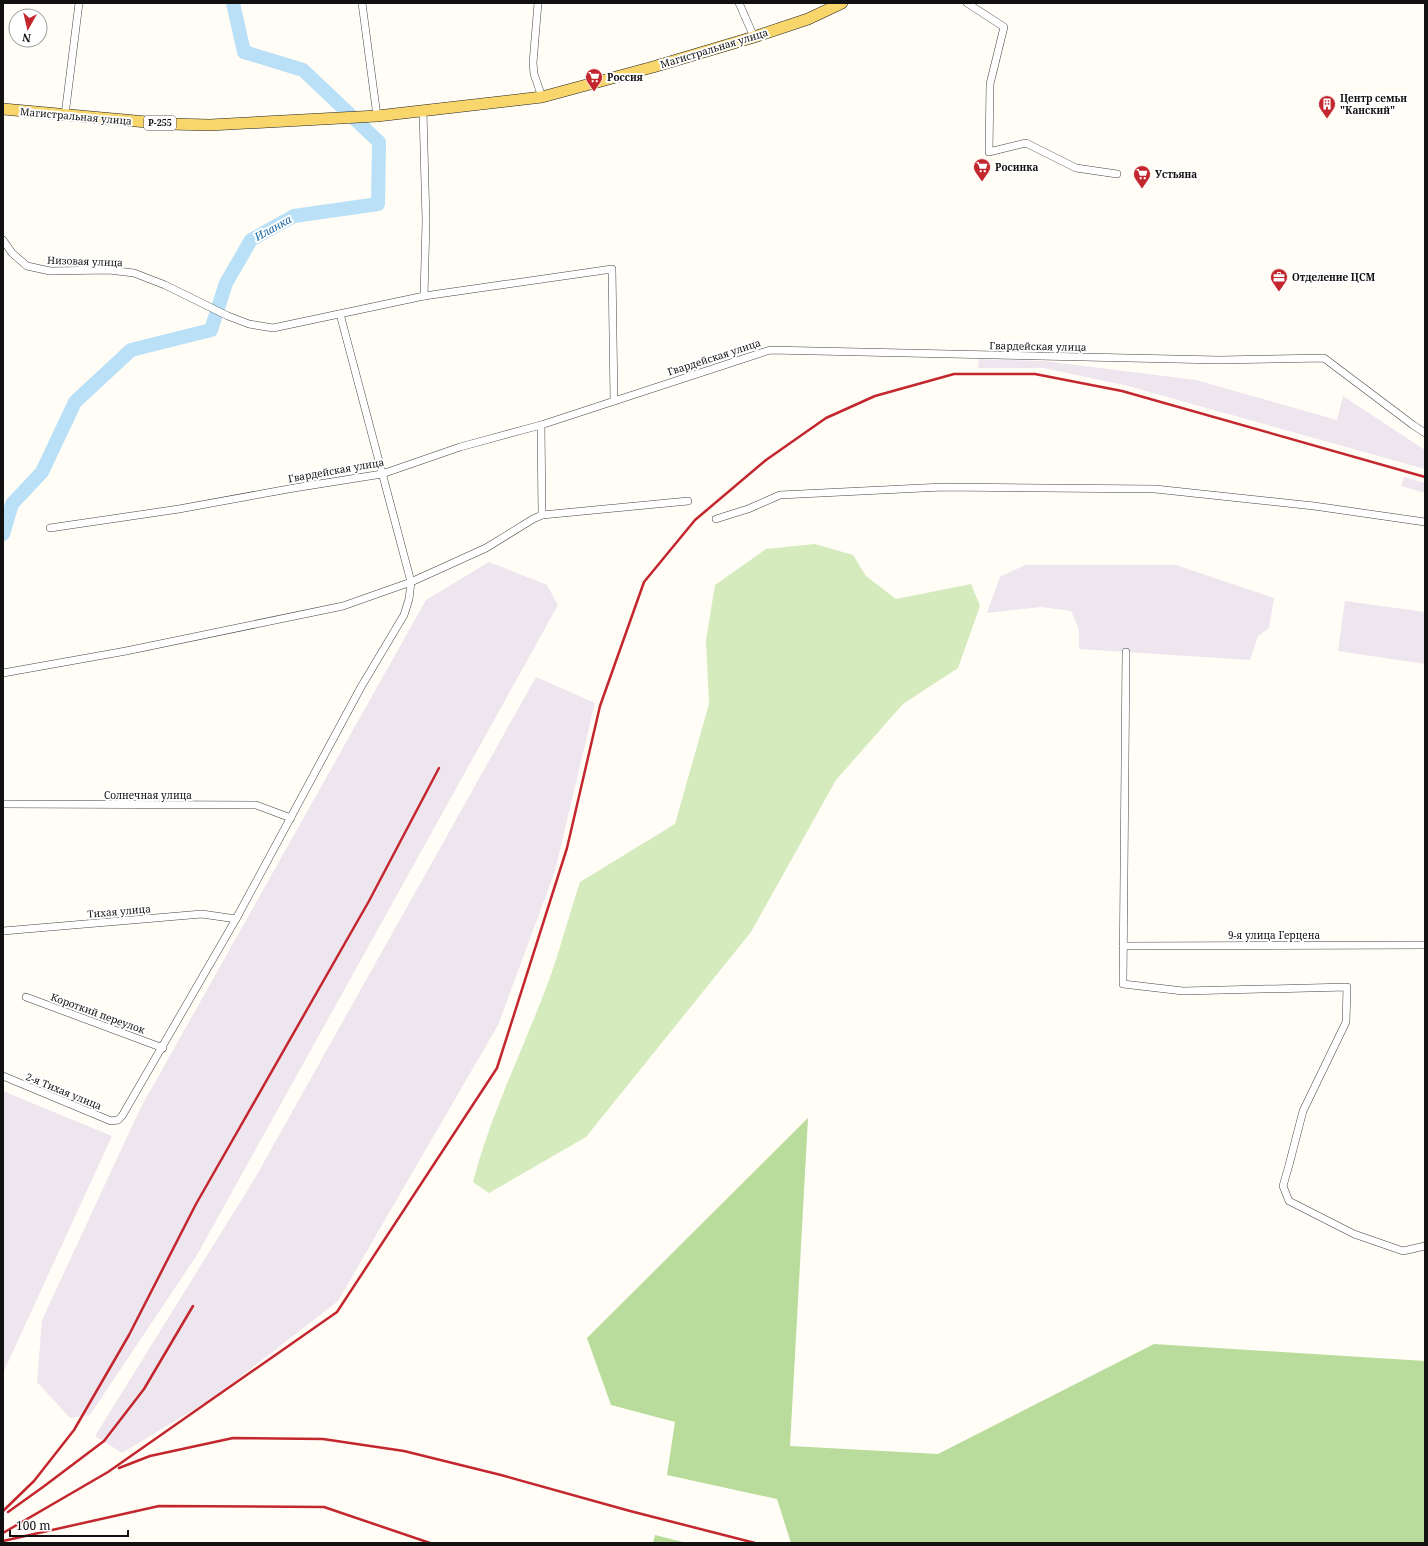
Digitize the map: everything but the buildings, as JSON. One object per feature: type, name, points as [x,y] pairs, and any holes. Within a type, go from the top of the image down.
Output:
[{"type":"main road","name":"Магистральная улица","points":[[3,109],[190,125],[373,116],[542,97],[652,67],[754,36],[808,19],[842,3]]},
{"type":"street","points":[[65,115],[79,3]]},
{"type":"street","points":[[362,3],[373,116]]},
{"type":"street","points":[[538,3],[533,63],[534,74],[542,97]]},
{"type":"street","points":[[740,3],[754,36]]},
{"type":"street","points":[[966,3],[1004,27],[990,84],[989,152],[1026,143],[1076,168],[1117,174]]},
{"type":"street","points":[[423,111],[426,221],[424,296]]},
{"type":"street","name":"Низовая улица","points":[[3,240],[12,253],[27,266],[50,271],[109,270],[134,273],[165,285],[228,316],[249,324],[273,328],[424,296],[612,269],[614,401]]},
{"type":"street","points":[[163,1048],[236,919],[361,687],[404,615],[408,599],[411,582],[340,314]]},
{"type":"street","name":"Гвардейская улица","points":[[50,528],[179,509],[382,474],[460,447],[541,425],[770,350],[1219,360],[1324,358],[1425,433]]},
{"type":"street","points":[[541,425],[542,515]]},
{"type":"street","points":[[716,519],[748,509],[780,495],[950,487],[1155,489],[1314,506],[1425,522]]},
{"type":"street","points":[[3,673],[126,651],[343,606],[411,582],[486,548],[542,515],[688,501]]},
{"type":"street","points":[[1126,652],[1123,984],[1183,992],[1347,987],[1346,1022],[1303,1111],[1283,1186],[1289,1201],[1354,1234],[1404,1251],[1425,1246]]},
{"type":"street","name":"Солнечная улица","points":[[3,804],[256,805],[291,818]]},
{"type":"street","name":"Тихая улица","points":[[3,931],[202,914],[236,919]]},
{"type":"street","name":"9-я улица Герцена","points":[[1123,946],[1425,945]]},
{"type":"street","name":"Короткий переулок","points":[[26,997],[163,1048]]},
{"type":"street","name":"2-я Тихая улица","points":[[3,1076],[111,1121],[118,1120],[122,1116],[163,1048]]},
{"type":"shaded area","points":[[979,359],[1044,361],[1196,380],[1337,420],[1343,396],[1425,450],[1425,469],[1124,385],[1043,368],[978,368]]},
{"type":"shaded area","points":[[1404,477],[1425,483],[1425,493],[1401,486]]},
{"type":"shaded area","points":[[489,562],[547,585],[558,605],[197,1255],[90,1415],[70,1418],[37,1382],[42,1320],[140,1109],[426,600]]},
{"type":"shaded area","points":[[1025,565],[1176,565],[1274,598],[1269,628],[1258,636],[1250,660],[1079,649],[1079,629],[1071,611],[1041,607],[987,613],[1000,577]]},
{"type":"shaded area","points":[[1345,601],[1425,612],[1425,664],[1338,651]]},
{"type":"shaded area","points":[[536,677],[595,703],[555,871],[498,1025],[338,1301],[213,1398],[122,1453],[95,1436],[255,1178]]},
{"type":"shaded area","points":[[3,1091],[112,1136],[3,1373]]},
{"type":"green space","points":[[815,544],[853,555],[866,576],[896,599],[971,584],[980,606],[958,668],[903,704],[836,780],[751,932],[586,1137],[489,1193],[473,1182],[490,1128],[552,972],[580,882],[675,824],[709,704],[706,640],[715,585],[766,549]]},
{"type":"green space","points":[[808,1118],[790,1446],[938,1454],[1154,1344],[1425,1361],[1425,1543],[791,1543],[777,1499],[667,1475],[675,1422],[611,1405],[587,1338]]},
{"type":"green space","points":[[655,1535],[687,1543],[653,1543]]},
{"type":"waterway","name":"Иланка","points":[[3,534],[12,504],[42,472],[75,402],[131,350],[211,330],[226,283],[251,240],[294,216],[378,204],[379,142],[303,70],[244,52],[233,3]]},
{"type":"railway","points":[[3,1533],[108,1472],[337,1312],[497,1068],[567,848],[600,706],[644,582],[695,520],[766,460],[826,418],[875,396],[954,374],[1035,374],[1122,391],[1425,477]]},
{"type":"railway","points":[[3,1511],[34,1481],[74,1430],[129,1335],[196,1204],[369,901],[439,768]]},
{"type":"railway","points":[[8,1512],[104,1441],[144,1389],[193,1306]]},
{"type":"railway","points":[[119,1468],[150,1456],[233,1438],[323,1439],[404,1451],[501,1475],[630,1511],[755,1543]]},
{"type":"railway","points":[[3,1541],[159,1506],[324,1507],[430,1543]]},
{"type":"place","name":"Россия","points":[[594,92]]},
{"type":"place","name":"Центр семьи \"Канский\"","points":[[1327,119]]},
{"type":"place","name":"Росинка","points":[[982,182]]},
{"type":"place","name":"Устьяна","points":[[1142,189]]},
{"type":"place","name":"Отделение ЦСМ","points":[[1279,292]]}]
